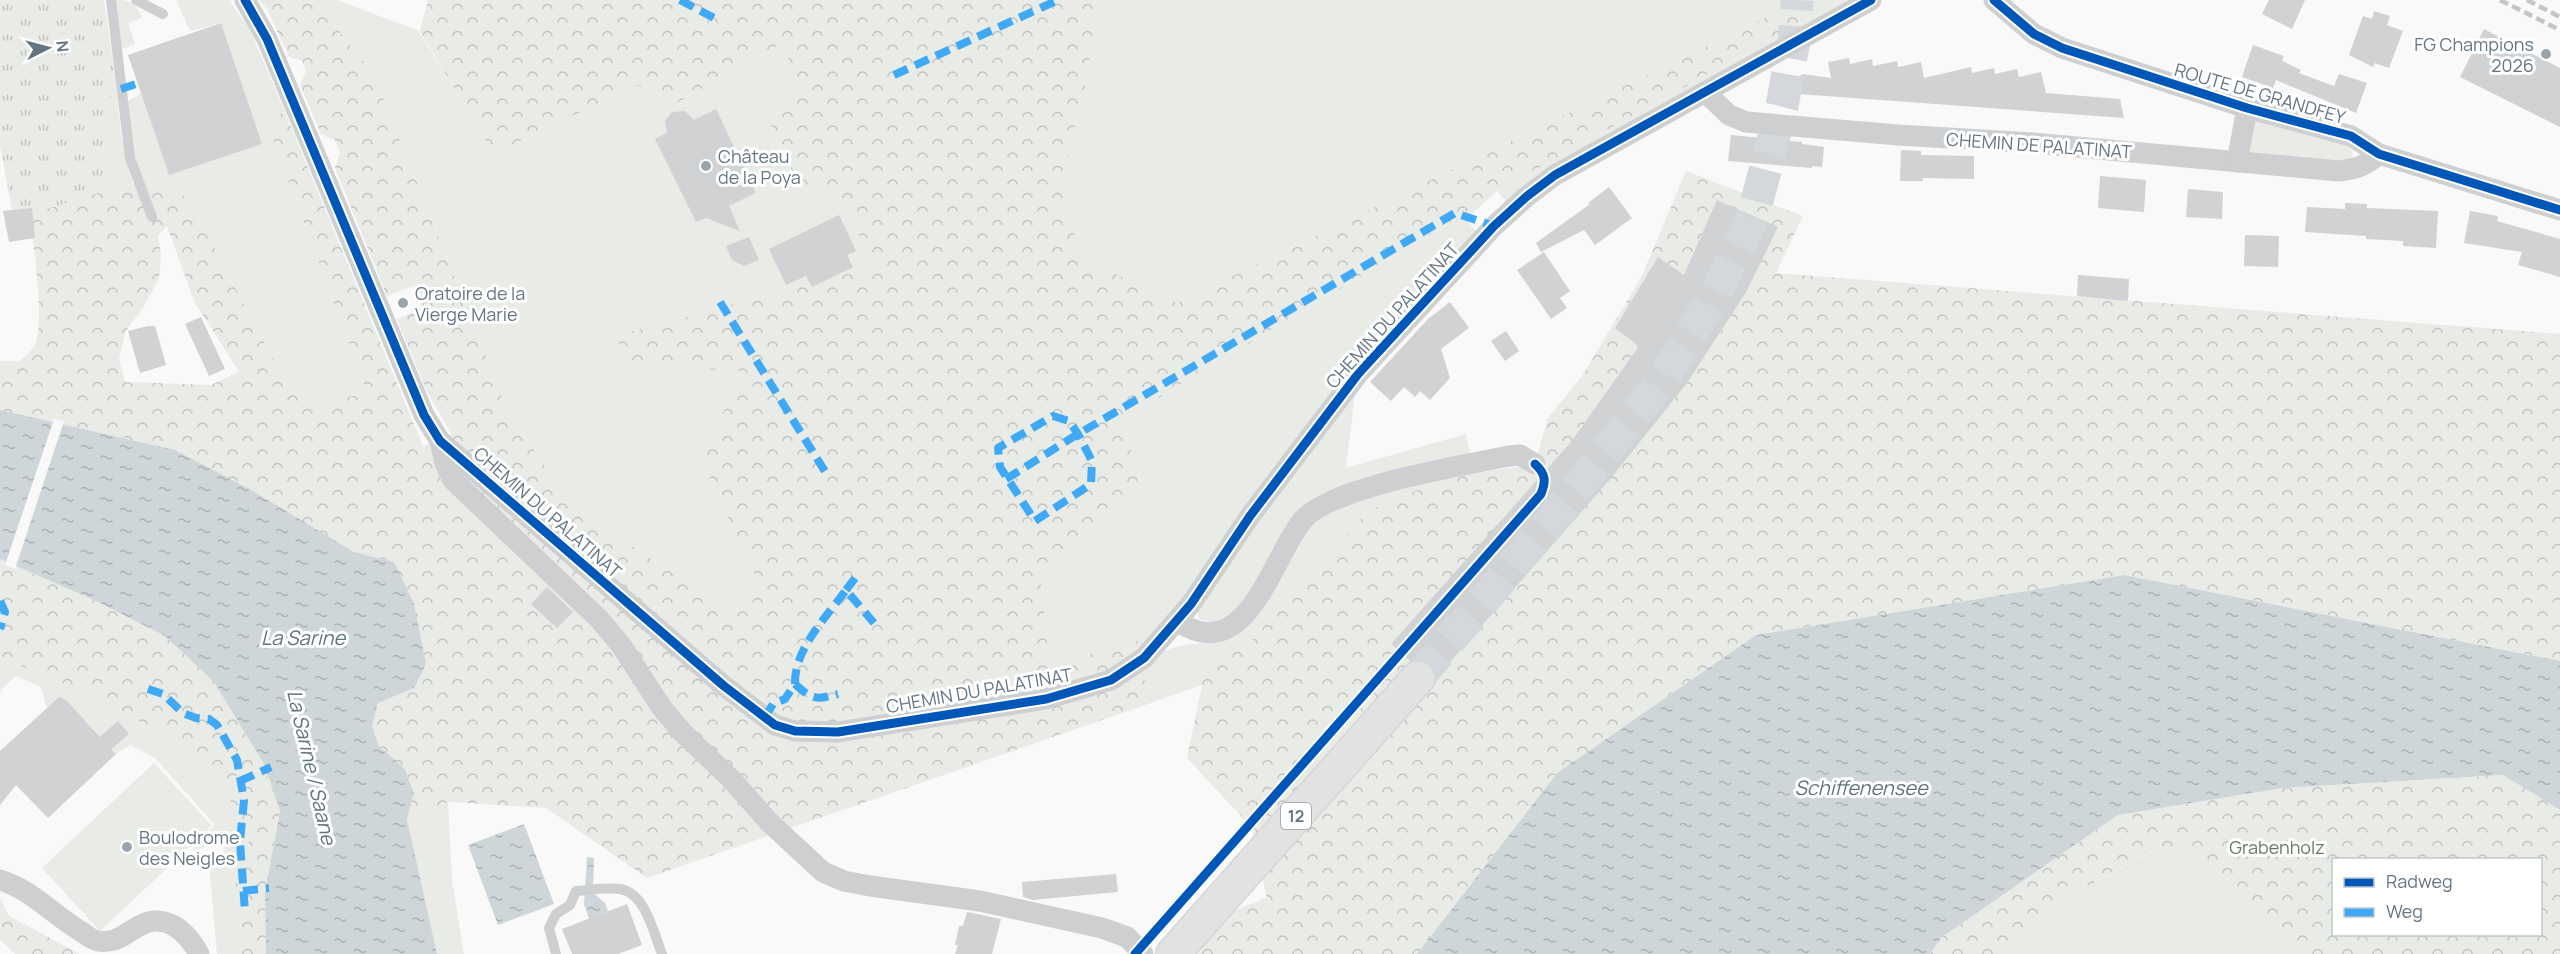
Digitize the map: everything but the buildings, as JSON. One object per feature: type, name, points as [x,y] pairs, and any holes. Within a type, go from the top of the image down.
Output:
[{"type":"main road","name":"12","points":[[1173,954],[1418,678]]},
{"type":"street","name":"CHEMIN DU PALATINAT","points":[[244,0],[267,39],[424,415],[440,441],[724,686],[775,725],[795,731],[838,732],[1046,699],[1111,680],[1144,658],[1177,622],[1250,516],[1358,374],[1494,226],[1555,175],[1871,0]]},
{"type":"street","name":"ROUTE DE GRANDFEY","points":[[1994,0],[2034,34],[2062,48],[2247,108],[2351,136],[2379,154],[2560,210]]},
{"type":"street","name":"CHEMIN DE PALATINAT","points":[[1705,92],[1729,115],[1746,122],[1898,135],[2033,143],[2339,171],[2357,169],[2369,163],[2379,154]]},
{"type":"street","points":[[2237,162],[2247,108]]},
{"type":"street","points":[[440,441],[445,463],[453,480],[599,619],[621,645],[662,708],[682,732],[732,780],[768,822],[823,872],[844,881],[980,901],[1102,928],[1127,937],[1143,954]]},
{"type":"street","points":[[1177,622],[1202,632],[1224,631],[1240,621],[1303,519],[1330,500],[1355,491],[1509,456],[1520,455],[1535,464]]},
{"type":"street","points":[[0,880],[21,888],[63,921],[97,941],[117,940],[149,922],[167,922],[190,937],[199,954]]},
{"type":"lane","points":[[111,0],[130,158],[152,217]]},
{"type":"lane","points":[[136,0],[163,14]]},
{"type":"lane","points":[[556,954],[549,928],[556,914],[570,905],[576,891],[603,889],[622,889],[638,898],[662,954]]},
{"type":"green space","points":[[0,0],[104,0],[114,68],[102,192],[28,215],[13,215],[0,146]]},
{"type":"green space","points":[[176,0],[229,0],[250,30],[285,112],[278,115],[273,140],[367,393],[320,403],[291,393],[187,197],[145,187],[132,148],[128,101],[141,93],[169,175],[262,144],[220,23],[190,31]]},
{"type":"green space","points":[[259,0],[314,0],[373,73],[510,416],[573,506],[734,614],[759,584],[702,462],[741,371],[632,366],[614,336],[876,266],[836,192],[800,187],[771,127],[802,93],[782,43],[677,103],[637,85],[493,154],[420,31],[428,0],[1098,0],[1085,89],[1060,187],[1082,258],[1177,303],[1802,0],[1842,0],[1497,191],[1454,220],[1122,420],[1140,478],[1040,572],[1050,666],[1139,640],[1148,704],[647,878],[546,808],[448,802],[407,819],[414,792],[405,769],[379,746],[372,726],[378,703],[414,688],[394,562],[354,552],[175,450],[0,410],[0,361],[20,361],[33,349],[37,336],[39,302],[28,211],[133,184],[187,197],[291,393],[320,403],[367,393],[273,140],[278,115],[285,112],[423,446],[452,434],[426,390],[397,319],[422,309],[413,286],[387,296],[335,168],[340,153],[335,140],[321,134],[300,85],[306,71],[302,61],[289,57],[267,9]],"holes":[[[167,226],[194,301],[239,372],[211,385],[125,382],[119,360],[125,332],[143,308],[159,278],[161,255],[158,236]]]},
{"type":"green space","points":[[314,0],[337,0],[419,31],[493,154],[637,85],[677,103],[782,42],[803,93],[771,128],[799,187],[836,191],[876,266],[614,336],[632,366],[742,371],[702,462],[759,584],[734,614],[573,506],[510,416],[373,73]]},
{"type":"green space","points":[[1098,0],[1802,0],[1177,303],[1082,258],[1060,187],[1085,89]]},
{"type":"green space","points":[[1842,0],[1854,0],[1508,205],[1497,191]]},
{"type":"green space","points":[[114,1],[133,4],[142,18],[128,23],[135,44],[122,49]]},
{"type":"green space","points":[[114,68],[121,134],[133,184],[102,192]]},
{"type":"green space","points":[[2254,118],[2347,146],[2352,150],[2353,158],[2348,161],[2250,155],[2246,147]]},
{"type":"green space","points":[[1686,171],[1803,216],[1776,273],[2560,334],[2560,661],[2124,575],[1756,635],[1557,773],[1417,954],[1177,954],[1163,938],[1267,898],[1252,828],[1187,758],[1202,685],[1204,662],[1244,649],[1369,510],[1450,477],[1535,464],[1548,418],[1582,376],[1642,276]]},
{"type":"green space","points":[[1497,191],[1466,219],[1478,234],[1183,604],[1140,652],[1138,640],[1050,666],[1040,572],[1140,478],[1122,420],[1454,220]]},
{"type":"green space","points":[[1355,393],[1346,468],[1466,434],[1471,458],[1328,495],[1233,614],[1213,623],[1199,619],[1197,609],[1261,514]]},
{"type":"green space","points":[[1450,477],[1369,510],[1244,649],[1204,662],[1202,685],[1148,704],[1142,667],[1174,647],[1225,639],[1306,531],[1331,511],[1358,499]]},
{"type":"green space","points":[[0,559],[96,601],[165,636],[214,682],[264,764],[222,782],[205,761],[102,699],[14,663],[0,675]]},
{"type":"green space","points":[[14,663],[102,699],[205,761],[222,781],[264,764],[268,776],[227,794],[250,841],[234,853],[240,954],[217,954],[209,863],[225,850],[220,842],[196,850],[193,847],[215,825],[155,758],[130,745],[116,754],[85,720],[71,733],[47,708],[41,687],[16,676],[2,689],[0,694],[0,675]]},
{"type":"green space","name":"Boulodrome des Neigles","points":[[154,763],[212,826],[100,931],[42,868]]},
{"type":"green space","name":"Grabenholz","points":[[2503,775],[2560,810],[2560,954],[2310,954],[2195,850],[2152,851],[2043,910],[2006,954],[1930,954],[1942,937],[2118,815],[2283,788]]},
{"type":"green space","points":[[268,776],[280,811],[265,892],[266,954],[240,954],[234,853],[250,841],[227,794]]},
{"type":"green space","points":[[448,802],[452,880],[464,954],[437,954],[407,819]]},
{"type":"green space","points":[[2195,850],[2310,954],[2006,954],[2043,910],[2153,851]]},
{"type":"green space","points":[[0,898],[9,916],[80,954],[15,954],[0,940]]},
{"type":"water","name":"La Sarine","points":[[0,410],[175,450],[251,490],[354,552],[394,562],[414,604],[426,664],[414,688],[378,703],[372,726],[379,746],[405,769],[414,793],[407,819],[437,954],[266,954],[265,892],[280,811],[264,764],[214,682],[165,636],[96,601],[0,559]]},
{"type":"water","name":"Schiffenensee","points":[[2124,575],[2560,661],[2560,810],[2503,775],[2283,788],[2118,815],[1942,937],[1930,954],[1417,954],[1557,773],[1756,635]]},
{"type":"water","points":[[524,824],[554,904],[498,925],[468,845]]},
{"type":"water","points":[[587,857],[594,858],[593,893],[605,903],[608,911],[589,919],[584,904]]},
{"type":"pier","points":[[54,419],[64,421],[15,569],[5,565]]},
{"type":"tunnel","points":[[1418,678],[1563,506],[1663,379],[1717,291],[1753,216],[1782,106],[1795,35],[1797,0]]},
{"type":"railway","points":[[2500,0],[2560,30]]},
{"type":"railway","points":[[2527,0],[2560,17]]},
{"type":"marked path","points":[[680,0],[716,19]]},
{"type":"marked path","points":[[894,75],[1058,0]]},
{"type":"marked path","points":[[121,89],[136,84]]},
{"type":"marked path","points":[[1006,479],[1078,434],[1455,213],[1494,226]]},
{"type":"marked path","points":[[720,302],[829,478]]},
{"type":"marked path","points":[[1053,416],[1069,421],[1078,434],[1092,461],[1091,484],[1035,521],[1000,467],[998,448],[1053,416]]},
{"type":"marked path","points":[[846,590],[859,573]]},
{"type":"marked path","points":[[795,684],[796,671],[805,646],[846,590],[874,623]]},
{"type":"marked path","points":[[0,601],[5,612],[0,629]]},
{"type":"marked path","points":[[765,717],[773,704],[785,699],[795,684],[810,696],[819,698],[838,694]]},
{"type":"marked path","points":[[148,689],[163,694],[183,713],[196,718],[209,719],[217,725],[237,760],[244,800],[240,842],[245,912]]},
{"type":"marked path","points":[[240,781],[271,767]]},
{"type":"marked path","points":[[243,891],[269,888]]},
{"type":"cycle path","points":[[245,0],[267,39],[424,415],[440,441],[724,686],[775,725],[795,731],[838,732],[1046,699],[1111,680],[1144,658],[1191,604],[1250,516],[1358,374],[1494,226],[1526,197],[1555,175],[1871,0]]},
{"type":"cycle path","points":[[1994,0],[2034,34],[2062,48],[2247,108],[2351,136],[2379,154],[2560,210]]},
{"type":"cycle path","points":[[1135,954],[1541,494],[1544,478],[1535,464]]},
{"type":"place","name":"FG Champions 2026","points":[[2546,54]]},
{"type":"place","name":"Château de la Poya","points":[[706,166]]},
{"type":"place","name":"Oratoire de la Vierge Marie","points":[[403,303]]},
{"type":"place","name":"Boulodrome des Neigles","points":[[127,847]]},
{"type":"water label","name":"La Sarine / Saane","points":[[312,767]]}]
